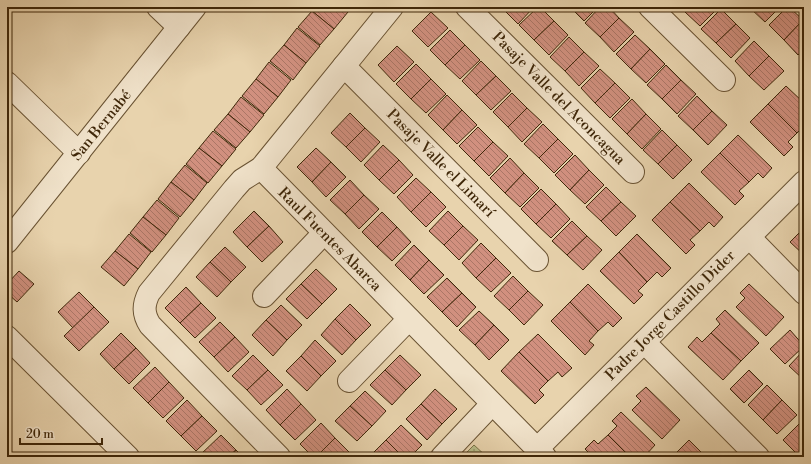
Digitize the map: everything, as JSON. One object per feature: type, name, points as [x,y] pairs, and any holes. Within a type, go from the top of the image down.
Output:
[{"type":"street","points":[[158,7],[179,27]]},
{"type":"street","name":"San Bernabé","points":[[7,242],[195,7]]},
{"type":"street","points":[[279,457],[150,325],[145,317],[145,301],[149,293],[234,189],[242,180],[261,168],[392,7]]},
{"type":"street","name":"Pasaje Valle del Aconcagua","points":[[467,7],[633,172]]},
{"type":"street","points":[[650,7],[724,80]]},
{"type":"street","name":"Pasaje Valle el Limarí","points":[[344,66],[537,260]]},
{"type":"street","points":[[7,83],[79,153]]},
{"type":"street","name":"Raul Fuentes Abarca","points":[[261,168],[541,453]]},
{"type":"street","name":"Padre Jorge Castillo Dider","points":[[541,453],[644,342],[804,182]]},
{"type":"street","points":[[264,296],[324,233]]},
{"type":"street","points":[[749,237],[804,293]]},
{"type":"street","points":[[349,381],[409,319]]},
{"type":"street","points":[[7,337],[128,457]]},
{"type":"street","points":[[644,342],[758,457]]},
{"type":"street","points":[[442,457],[492,404]]},
{"type":"green space","points":[[474,445],[487,457],[462,457]]},
{"type":"building","points":[[314,7],[342,7],[348,12],[334,29],[312,11]]},
{"type":"building","points":[[505,7],[534,7],[518,24],[503,9]]},
{"type":"building","points":[[538,7],[540,7],[554,21],[534,40],[519,25]]},
{"type":"building","points":[[570,7],[598,7],[584,21]]},
{"type":"building","points":[[600,7],[609,7],[619,18],[600,37],[585,23]]},
{"type":"building","points":[[689,7],[719,7],[700,26],[685,12]]},
{"type":"building","points":[[780,7],[765,22],[750,8]]},
{"type":"building","points":[[787,7],[789,7],[803,20],[784,40],[769,25]]},
{"type":"building","points":[[721,9],[736,24],[716,43],[701,29]]},
{"type":"building","points":[[312,11],[334,29],[320,45],[298,27]]},
{"type":"building","points":[[431,12],[448,28],[428,47],[412,31]]},
{"type":"building","points":[[619,18],[634,32],[614,52],[600,37]]},
{"type":"building","points":[[803,20],[804,49],[798,55],[784,40]]},
{"type":"building","points":[[554,21],[568,35],[549,55],[534,40]]},
{"type":"building","points":[[736,24],[750,38],[731,58],[716,43]]},
{"type":"building","points":[[297,28],[320,46],[306,63],[284,45]]},
{"type":"building","points":[[450,30],[465,45],[445,65],[430,50]]},
{"type":"building","points":[[635,35],[650,49],[631,69],[616,54]]},
{"type":"building","points":[[569,37],[584,52],[565,71],[550,57]]},
{"type":"building","points":[[754,41],[769,56],[749,76],[735,61]]},
{"type":"building","points":[[284,45],[306,63],[293,80],[270,61]]},
{"type":"building","points":[[465,45],[480,60],[460,79],[445,65]]},
{"type":"building","points":[[397,46],[414,62],[394,82],[378,65]]},
{"type":"building","points":[[650,49],[665,64],[646,83],[631,69]]},
{"type":"building","points":[[584,52],[599,66],[579,86],[565,71]]},
{"type":"building","points":[[769,56],[784,71],[764,90],[749,76]]},
{"type":"building","points":[[481,61],[496,76],[476,95],[462,81]]},
{"type":"building","points":[[269,62],[291,80],[278,97],[256,79]]},
{"type":"building","points":[[416,64],[431,79],[411,99],[396,84]]},
{"type":"building","points":[[666,65],[681,80],[662,99],[647,85]]},
{"type":"building","points":[[600,69],[615,83],[595,103],[581,88]]},
{"type":"building","points":[[496,76],[511,91],[491,110],[476,95]]},
{"type":"building","points":[[256,79],[278,97],[264,114],[242,96]]},
{"type":"building","points":[[431,79],[446,94],[426,113],[411,99]]},
{"type":"building","points":[[681,80],[696,94],[677,114],[662,99]]},
{"type":"building","points":[[615,83],[630,98],[610,118],[595,103]]},
{"type":"building","points":[[786,86],[804,103],[804,126],[797,133],[768,104]]},
{"type":"building","points":[[512,93],[527,108],[508,127],[493,112]]},
{"type":"building","points":[[447,95],[462,110],[443,130],[428,115]]},
{"type":"building","points":[[697,96],[712,111],[693,130],[678,116]]},
{"type":"building","points":[[241,97],[264,115],[250,132],[228,114]]},
{"type":"building","points":[[632,99],[646,114],[627,134],[612,119]]},
{"type":"building","points":[[768,104],[797,133],[788,142],[793,147],[784,156],[750,122]]},
{"type":"building","points":[[527,108],[542,122],[522,142],[508,127]]},
{"type":"building","points":[[462,110],[477,125],[457,144],[443,130]]},
{"type":"building","points":[[712,111],[727,125],[708,145],[693,130]]},
{"type":"building","points":[[350,113],[365,128],[346,147],[331,133]]},
{"type":"building","points":[[228,114],[250,132],[236,148],[214,130]]},
{"type":"building","points":[[646,114],[661,129],[642,149],[627,134]]},
{"type":"building","points":[[543,124],[558,139],[539,158],[524,144]]},
{"type":"building","points":[[478,127],[493,142],[474,161],[459,146]]},
{"type":"building","points":[[365,128],[380,142],[361,162],[346,147]]},
{"type":"building","points":[[662,130],[677,145],[658,164],[643,150]]},
{"type":"building","points":[[213,131],[236,149],[222,166],[199,148]]},
{"type":"building","points":[[738,135],[772,168],[763,178],[758,173],[749,182],[720,153]]},
{"type":"building","points":[[558,139],[573,154],[554,173],[539,158]]},
{"type":"building","points":[[493,142],[508,156],[489,176],[474,161]]},
{"type":"building","points":[[383,145],[399,160],[379,180],[364,165]]},
{"type":"building","points":[[677,145],[692,160],[673,179],[658,164]]},
{"type":"building","points":[[199,148],[222,166],[208,183],[186,164]]},
{"type":"building","points":[[316,148],[331,162],[312,182],[297,167]]},
{"type":"building","points":[[720,153],[749,182],[739,191],[744,196],[735,205],[701,172]]},
{"type":"building","points":[[575,155],[589,170],[570,190],[555,175]]},
{"type":"building","points":[[510,158],[524,173],[505,193],[490,178]]},
{"type":"building","points":[[399,160],[413,175],[394,194],[379,180]]},
{"type":"building","points":[[331,162],[346,177],[326,197],[312,182]]},
{"type":"building","points":[[185,165],[207,183],[194,200],[171,182]]},
{"type":"building","points":[[589,170],[604,185],[585,204],[570,190]]},
{"type":"building","points":[[524,173],[539,188],[520,207],[505,193]]},
{"type":"building","points":[[416,178],[431,192],[411,212],[397,197]]},
{"type":"building","points":[[350,180],[364,195],[345,214],[330,200]]},
{"type":"building","points":[[171,182],[194,200],[180,217],[158,199]]},
{"type":"building","points":[[689,183],[723,217],[714,227],[709,222],[700,231],[670,202]]},
{"type":"building","points":[[606,187],[621,202],[601,221],[586,207]]},
{"type":"building","points":[[541,189],[556,204],[536,224],[521,209]]},
{"type":"building","points":[[431,192],[446,207],[426,227],[411,212]]},
{"type":"building","points":[[364,195],[379,209],[359,229],[345,214]]},
{"type":"building","points":[[157,200],[179,218],[166,235],[143,217]]},
{"type":"building","points":[[621,202],[636,216],[616,236],[601,221]]},
{"type":"building","points":[[670,202],[700,231],[690,240],[695,245],[686,254],[652,220]]},
{"type":"building","points":[[556,204],[570,219],[551,238],[536,224]]},
{"type":"building","points":[[254,211],[269,226],[247,247],[233,232]]},
{"type":"building","points":[[448,211],[463,226],[444,245],[429,231]]},
{"type":"building","points":[[382,212],[397,227],[377,247],[362,232]]},
{"type":"building","points":[[143,217],[166,235],[152,252],[130,233]]},
{"type":"building","points":[[572,221],[587,236],[567,255],[552,241]]},
{"type":"building","points":[[269,226],[283,242],[262,262],[247,247]]},
{"type":"building","points":[[463,226],[478,240],[459,260],[444,245]]},
{"type":"building","points":[[397,227],[411,242],[392,261],[377,247]]},
{"type":"building","points":[[799,233],[804,237],[804,255],[790,242]]},
{"type":"building","points":[[129,234],[151,252],[138,269],[115,251]]},
{"type":"building","points":[[637,234],[671,268],[662,277],[657,272],[647,282],[619,252]]},
{"type":"building","points":[[587,236],[602,250],[583,270],[567,255]]},
{"type":"building","points":[[481,243],[496,258],[476,278],[462,263]]},
{"type":"building","points":[[414,245],[429,260],[410,280],[395,265]]},
{"type":"building","points":[[225,247],[246,267],[231,282],[210,262]]},
{"type":"building","points":[[115,251],[138,269],[124,286],[101,267]]},
{"type":"building","points":[[619,252],[647,282],[638,291],[643,295],[634,304],[600,271]]},
{"type":"building","points":[[496,258],[511,273],[491,292],[476,278]]},
{"type":"building","points":[[429,260],[444,275],[424,294],[410,280]]},
{"type":"building","points":[[210,262],[231,282],[217,297],[196,277]]},
{"type":"building","points":[[316,269],[337,289],[322,304],[301,284]]},
{"type":"building","points":[[19,271],[34,284],[17,302],[7,293],[7,284]]},
{"type":"building","points":[[513,276],[528,291],[509,310],[494,296]]},
{"type":"building","points":[[447,278],[462,293],[442,312],[427,297]]},
{"type":"building","points":[[301,284],[322,304],[307,319],[286,299]]},
{"type":"building","points":[[588,284],[622,318],[613,327],[608,322],[598,331],[570,302]]},
{"type":"building","points":[[749,284],[784,317],[766,336],[736,307],[745,298],[740,293]]},
{"type":"building","points":[[186,287],[201,303],[180,323],[165,308]]},
{"type":"building","points":[[528,291],[543,305],[524,325],[509,310]]},
{"type":"building","points":[[79,292],[94,307],[73,328],[58,312]]},
{"type":"building","points":[[462,293],[476,307],[457,327],[442,312]]},
{"type":"building","points":[[570,302],[598,331],[589,341],[594,345],[585,355],[551,321]]},
{"type":"building","points":[[201,303],[216,318],[195,338],[180,323]]},
{"type":"building","points":[[350,304],[371,325],[356,340],[335,319]]},
{"type":"building","points":[[281,305],[302,325],[287,340],[266,320]]},
{"type":"building","points":[[94,307],[109,322],[79,351],[64,336]]},
{"type":"building","points":[[725,310],[759,343],[741,361],[711,333],[720,324],[716,319]]},
{"type":"building","points":[[479,311],[494,325],[475,345],[459,330]]},
{"type":"building","points":[[335,319],[356,340],[342,355],[321,335]]},
{"type":"building","points":[[266,320],[287,340],[273,356],[252,335]]},
{"type":"building","points":[[220,322],[235,337],[214,357],[199,342]]},
{"type":"building","points":[[494,325],[509,340],[489,360],[475,345]]},
{"type":"building","points":[[790,330],[804,346],[785,364],[770,349]]},
{"type":"building","points":[[121,333],[136,348],[114,369],[100,354]]},
{"type":"building","points":[[711,333],[741,361],[723,380],[688,347],[697,337],[702,342]]},
{"type":"building","points":[[538,334],[572,368],[562,377],[558,372],[548,381],[519,352]]},
{"type":"building","points":[[235,337],[249,352],[228,372],[214,357]]},
{"type":"building","points":[[315,340],[336,361],[321,376],[301,356]]},
{"type":"building","points":[[136,348],[150,363],[129,384],[114,369]]},
{"type":"building","points":[[804,350],[804,380],[789,366]]},
{"type":"building","points":[[519,352],[548,381],[539,390],[544,395],[535,404],[501,371]]},
{"type":"building","points":[[253,355],[268,370],[247,390],[232,376]]},
{"type":"building","points":[[400,355],[421,375],[406,390],[385,370]]},
{"type":"building","points":[[301,356],[321,376],[307,391],[286,371]]},
{"type":"building","points":[[155,367],[169,382],[148,403],[133,388]]},
{"type":"building","points":[[268,370],[283,385],[261,405],[247,390]]},
{"type":"building","points":[[385,370],[406,390],[392,405],[370,385]]},
{"type":"building","points":[[749,370],[763,384],[744,403],[730,389]]},
{"type":"building","points":[[169,382],[184,398],[163,418],[148,403]]},
{"type":"building","points":[[767,385],[782,400],[763,420],[748,405]]},
{"type":"building","points":[[646,387],[680,420],[662,439],[632,410],[641,401],[636,396]]},
{"type":"building","points":[[287,389],[301,404],[280,425],[266,410]]},
{"type":"building","points":[[435,389],[457,409],[442,424],[421,404]]},
{"type":"building","points":[[365,391],[386,411],[372,426],[350,406]]},
{"type":"building","points":[[187,400],[202,416],[181,436],[166,421]]},
{"type":"building","points":[[782,400],[797,415],[777,434],[763,420]]},
{"type":"building","points":[[301,404],[316,420],[295,440],[280,425]]},
{"type":"building","points":[[421,404],[442,424],[427,440],[406,419]]},
{"type":"building","points":[[350,406],[372,426],[357,441],[335,421]]},
{"type":"building","points":[[621,412],[655,445],[644,457],[630,457],[608,435],[617,426],[612,421]]},
{"type":"building","points":[[202,416],[217,431],[196,451],[181,436]]},
{"type":"building","points":[[802,421],[804,423],[804,449],[798,455],[783,440]]},
{"type":"building","points":[[321,423],[335,438],[316,457],[313,457],[300,444]]},
{"type":"building","points":[[401,425],[422,445],[410,457],[403,457],[386,440]]},
{"type":"building","points":[[221,435],[236,450],[228,457],[201,457],[200,455]]},
{"type":"building","points":[[608,435],[630,457],[593,457],[585,449],[594,440],[598,444]]},
{"type":"building","points":[[335,438],[350,453],[346,457],[316,457]]},
{"type":"building","points":[[386,440],[403,457],[373,457],[371,455]]},
{"type":"building","points":[[689,440],[704,455],[702,457],[672,457]]},
{"type":"building","points":[[804,449],[804,457],[800,457],[798,455]]},
{"type":"building","points":[[236,450],[243,457],[228,457]]}]
